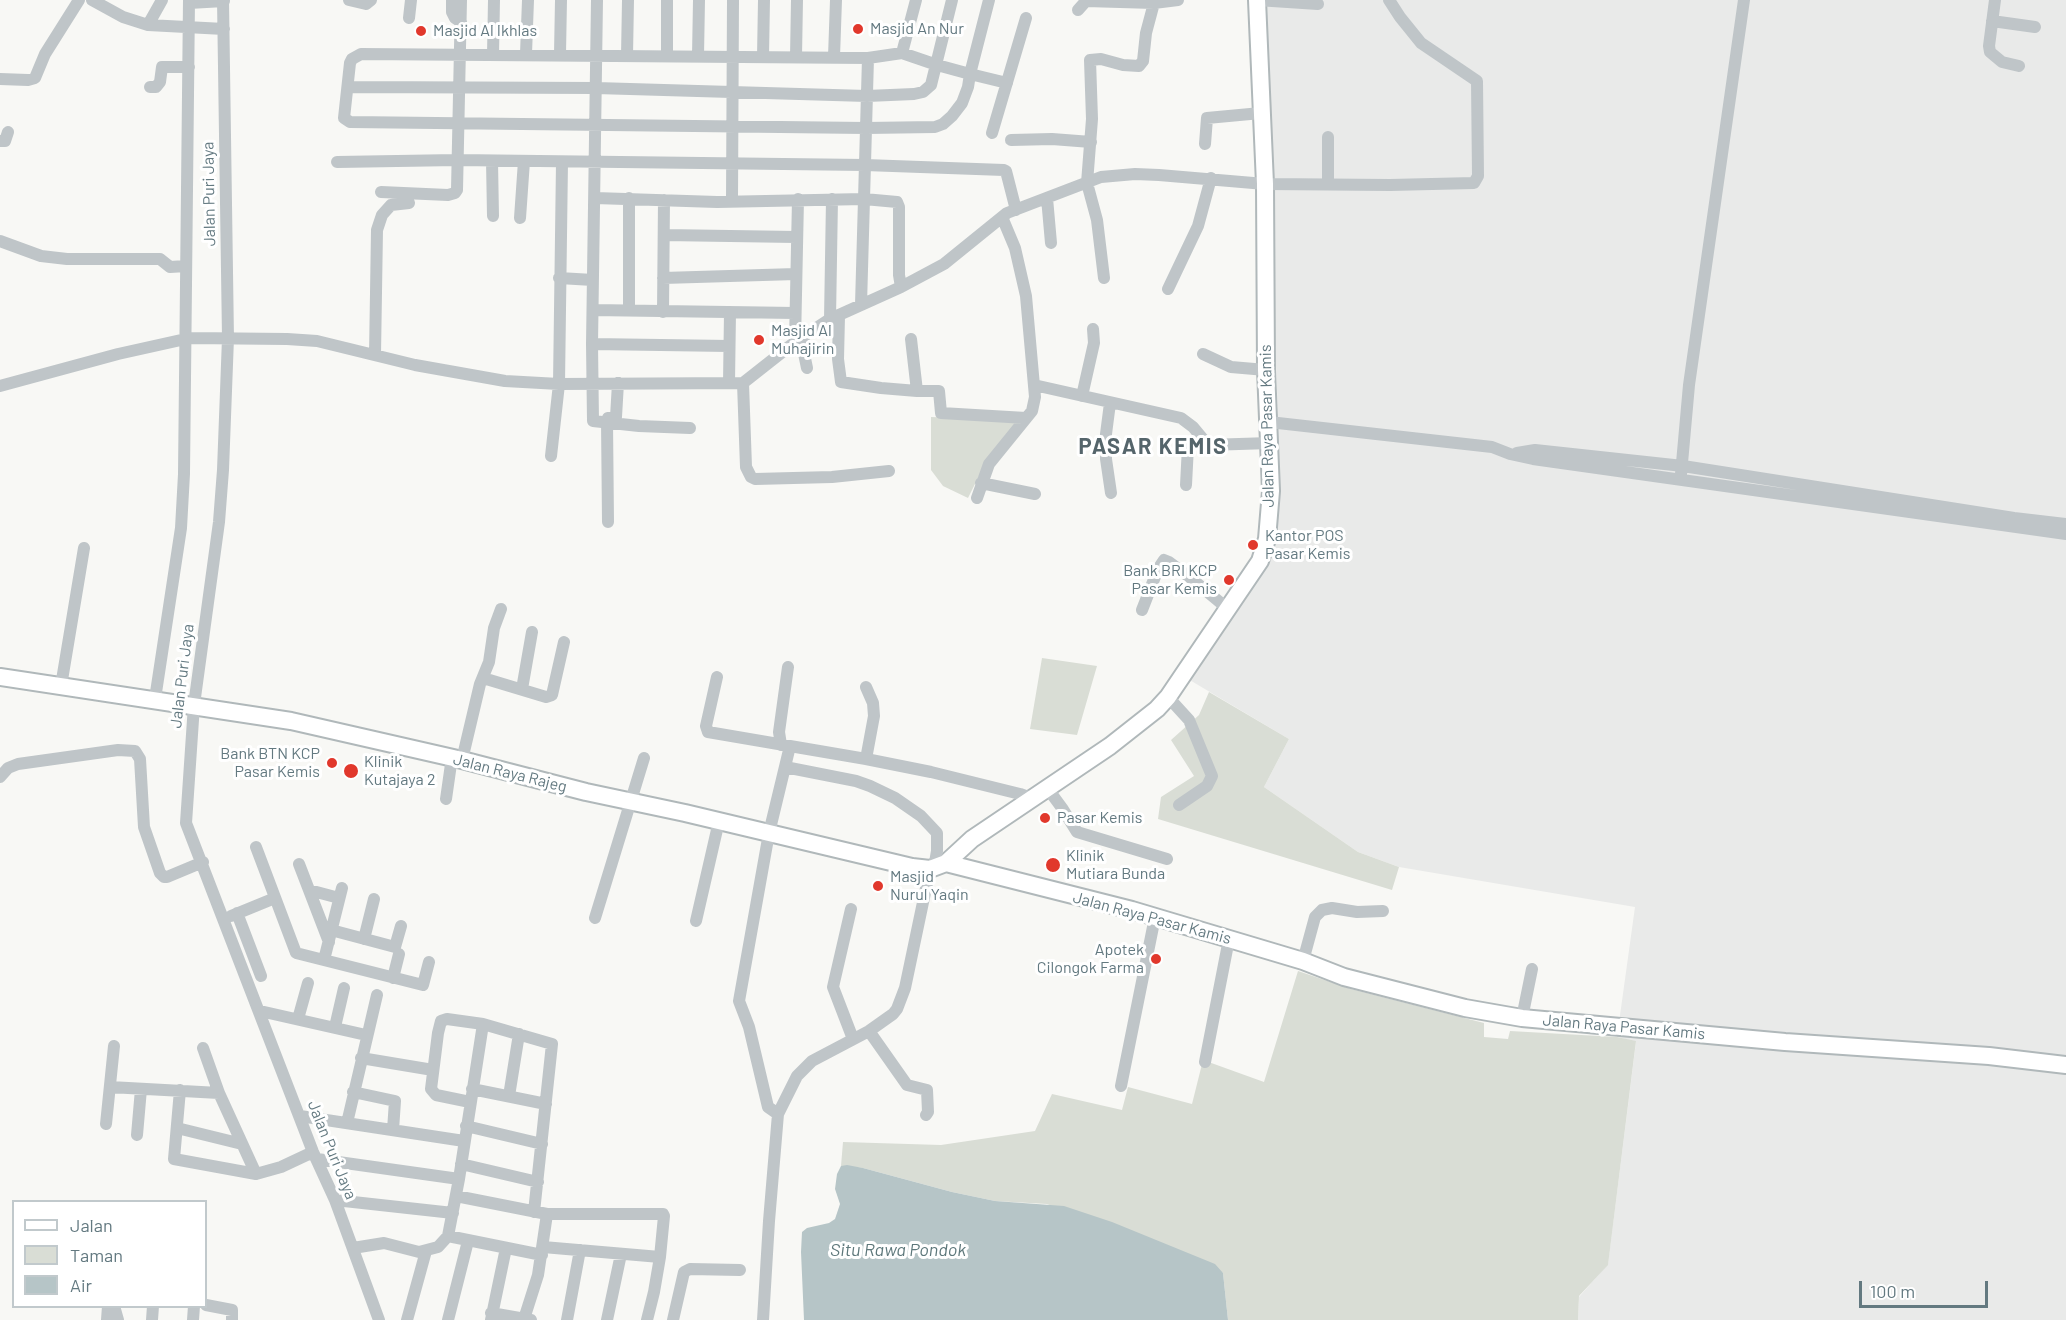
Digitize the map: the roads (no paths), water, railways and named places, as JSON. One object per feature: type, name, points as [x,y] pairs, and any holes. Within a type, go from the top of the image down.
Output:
[{"type":"main road","name":"Jalan Raya Pasar Kamis","points":[[937,866],[1031,798],[1048,789],[1110,746],[1168,698],[1260,561],[1264,551],[1270,491],[1270,443],[1266,370],[1265,184],[1257,0]]},
{"type":"main road","name":"Jalan Raya Rajeg","points":[[0,677],[291,721],[456,758],[632,803],[896,863],[937,866]]},
{"type":"main road","name":"Jalan Raya Pasar Kamis","points":[[937,866],[1155,917],[1303,961],[1344,977],[1465,1008],[1522,1018],[1785,1042],[1989,1056],[2066,1065]]},
{"type":"street","points":[[0,79],[28,80],[34,78],[45,54],[79,0]]},
{"type":"street","points":[[92,0],[123,16],[148,25],[224,29]]},
{"type":"street","points":[[148,25],[162,0]]},
{"type":"street","points":[[349,0],[366,4],[371,0]]},
{"type":"street","points":[[409,18],[411,0]]},
{"type":"street","points":[[452,0],[452,12],[461,22]]},
{"type":"street","points":[[381,192],[452,195],[457,190],[462,0]]},
{"type":"street","points":[[493,55],[494,0]]},
{"type":"street","points":[[526,54],[528,0]]},
{"type":"street","points":[[560,54],[561,0]]},
{"type":"street","points":[[597,0],[593,421],[690,428]]},
{"type":"street","points":[[627,56],[628,0]]},
{"type":"street","points":[[667,0],[667,56]]},
{"type":"street","points":[[698,56],[699,0]]},
{"type":"street","points":[[732,201],[733,0]]},
{"type":"street","points":[[763,57],[764,0]]},
{"type":"street","points":[[796,57],[797,0]]},
{"type":"street","points":[[834,57],[836,0]]},
{"type":"street","points":[[902,53],[916,0]]},
{"type":"street","points":[[348,87],[596,88],[867,96],[923,92],[931,85],[952,0]]},
{"type":"street","points":[[989,0],[970,74],[962,103],[943,124],[934,127],[596,126],[346,121],[344,114],[350,63],[352,59],[361,54],[868,58],[902,53],[937,65],[970,74],[1007,82]]},
{"type":"street","points":[[1078,10],[1086,1],[1154,3],[1178,0]]},
{"type":"street","points":[[1257,0],[1318,4]]},
{"type":"street","points":[[0,386],[187,338],[306,340],[415,365],[490,379],[559,384],[743,383],[798,340],[835,318],[944,264],[1002,217],[1101,177],[1126,174],[1211,178],[1265,184],[1469,184],[1476,182],[1478,176],[1477,81],[1421,43],[1389,0]]},
{"type":"street","points":[[1680,479],[1689,385],[1744,0]]},
{"type":"street","points":[[1995,0],[1990,52],[2002,62],[2019,66]]},
{"type":"street","points":[[158,700],[181,528],[185,455],[190,2],[221,1]]},
{"type":"street","name":"Jalan Puri Jaya","points":[[221,1],[224,29],[223,339],[219,522],[187,705],[185,813],[187,830],[197,865],[224,918],[300,1116],[311,1156],[335,1200],[380,1320]]},
{"type":"street","points":[[1104,278],[1097,220],[1087,183],[1092,119],[1090,60],[1101,59],[1139,66],[1143,62],[1146,33],[1154,3]]},
{"type":"street","points":[[992,133],[1026,18]]},
{"type":"street","points":[[1992,21],[2035,27]]},
{"type":"street","points":[[861,305],[868,58]]},
{"type":"street","points":[[150,87],[156,87],[160,82],[162,67],[189,68]]},
{"type":"street","points":[[1205,144],[1207,118],[1261,113]]},
{"type":"street","points":[[1328,137],[1328,184]]},
{"type":"street","points":[[1011,140],[1053,139],[1091,142]]},
{"type":"street","points":[[337,162],[457,160],[865,165],[1005,170],[1016,210]]},
{"type":"street","points":[[492,161],[493,216]]},
{"type":"street","points":[[520,218],[524,161]]},
{"type":"street","points":[[551,456],[559,384],[562,162]]},
{"type":"street","points":[[1168,290],[1198,226],[1211,178]]},
{"type":"street","points":[[595,198],[732,201],[864,199],[897,202],[901,287]]},
{"type":"street","points":[[629,198],[629,311]]},
{"type":"street","points":[[1047,198],[1051,243]]},
{"type":"street","points":[[798,199],[795,313],[798,340],[807,368]]},
{"type":"street","points":[[832,199],[835,318],[841,382],[881,388],[939,391],[941,413],[1026,418]]},
{"type":"street","points":[[663,312],[664,200]]},
{"type":"street","points":[[375,356],[377,230],[382,215],[391,205],[409,203]]},
{"type":"street","points":[[977,498],[989,464],[1034,405],[1026,296],[1015,248],[1002,217]]},
{"type":"street","points":[[664,235],[796,237]]},
{"type":"street","points":[[0,241],[41,256],[67,259],[160,259],[170,267],[186,266]]},
{"type":"street","points":[[663,278],[796,274]]},
{"type":"street","points":[[559,278],[593,279]]},
{"type":"street","points":[[593,310],[795,313]]},
{"type":"street","points":[[729,383],[730,312]]},
{"type":"street","points":[[1082,396],[1094,343],[1093,329]]},
{"type":"street","points":[[911,339],[917,391]]},
{"type":"street","points":[[592,344],[729,346]]},
{"type":"street","points":[[1203,354],[1231,368],[1266,370]]},
{"type":"street","points":[[608,522],[607,423],[608,418],[616,417],[618,383]]},
{"type":"street","points":[[743,383],[746,467],[755,479],[832,477],[890,471]]},
{"type":"street","points":[[1034,385],[1181,418],[1193,427],[1208,445],[1270,443]]},
{"type":"street","points":[[1110,403],[1106,459],[1111,493]]},
{"type":"street","points":[[1269,422],[1492,447],[1510,454],[1680,479],[1839,496]]},
{"type":"street","points":[[1186,485],[1188,446],[1191,443],[1205,442]]},
{"type":"street","points":[[1510,454],[1535,450],[1683,466],[1839,496],[2013,522],[2066,534]]},
{"type":"street","points":[[981,483],[1035,494]]},
{"type":"street","points":[[2013,522],[2066,524]]},
{"type":"street","points":[[61,686],[84,548]]},
{"type":"street","points":[[1142,610],[1158,569],[1164,560],[1192,579],[1228,609]]},
{"type":"street","points":[[446,799],[452,764],[489,662],[494,628],[501,609]]},
{"type":"street","points":[[522,689],[532,632]]},
{"type":"street","points":[[483,678],[546,697],[552,695],[564,642]]},
{"type":"street","points":[[778,1114],[768,1107],[748,1027],[739,1001],[769,833],[785,767],[785,746],[779,732],[788,667]]},
{"type":"street","points":[[717,677],[707,730],[931,772],[1031,798]]},
{"type":"street","points":[[866,687],[872,698],[874,716],[866,759]]},
{"type":"street","points":[[1168,698],[1189,720],[1212,776],[1207,786],[1179,805]]},
{"type":"street","points":[[0,777],[8,768],[18,764],[118,750],[135,751],[140,759],[146,835],[160,873],[164,877],[197,865]]},
{"type":"street","points":[[595,918],[644,758]]},
{"type":"street","points":[[763,1320],[778,1114],[799,1073],[817,1058],[869,1031],[893,1014],[901,1000],[937,866],[937,833],[921,816],[895,798],[856,781],[785,767]]},
{"type":"street","points":[[1048,789],[1077,832],[1167,859]]},
{"type":"street","points":[[696,921],[719,821]]},
{"type":"street","points":[[255,847],[296,953],[423,985],[429,962]]},
{"type":"street","points":[[298,864],[330,936]]},
{"type":"street","points":[[309,891],[341,893],[324,960]]},
{"type":"street","points":[[224,918],[275,898]]},
{"type":"street","points":[[364,939],[374,899]]},
{"type":"street","points":[[1303,961],[1315,917],[1322,910],[1332,908],[1357,912],[1383,911]]},
{"type":"street","points":[[851,909],[833,987],[853,1039]]},
{"type":"street","points":[[237,913],[261,976]]},
{"type":"street","points":[[1121,1086],[1155,917]]},
{"type":"street","points":[[330,936],[364,939],[396,946],[401,926]]},
{"type":"street","points":[[1205,1062],[1229,939]]},
{"type":"street","points":[[393,978],[399,954]]},
{"type":"street","points":[[1522,1018],[1532,969]]},
{"type":"street","points":[[298,1019],[308,983]]},
{"type":"street","points":[[334,1027],[344,988]]},
{"type":"street","points":[[346,1124],[377,995]]},
{"type":"street","points":[[260,1011],[366,1035]]},
{"type":"street","points":[[470,1102],[433,1093],[431,1086],[441,1021],[447,1019],[483,1024],[553,1045],[538,1182],[542,1251],[528,1319],[491,1317],[506,1248]]},
{"type":"street","points":[[353,1248],[384,1243],[414,1252],[426,1251],[438,1247],[448,1236],[483,1024]]},
{"type":"street","points":[[869,1031],[907,1085],[927,1090],[928,1112],[926,1115]]},
{"type":"street","points":[[509,1096],[519,1034]]},
{"type":"street","points":[[106,1124],[114,1046]]},
{"type":"street","points":[[203,1048],[219,1093],[256,1174]]},
{"type":"street","points":[[361,1058],[433,1070]]},
{"type":"street","points":[[110,1087],[219,1093]]},
{"type":"street","points":[[137,1135],[141,1089]]},
{"type":"street","points":[[472,1089],[546,1104]]},
{"type":"street","points":[[180,1090],[174,1159],[256,1174],[311,1156],[459,1179]]},
{"type":"street","points":[[353,1092],[394,1100],[396,1104],[393,1130]]},
{"type":"street","points":[[300,1116],[464,1141]]},
{"type":"street","points":[[466,1125],[542,1144]]},
{"type":"street","points":[[177,1128],[242,1144]]},
{"type":"street","points":[[461,1164],[538,1182]]},
{"type":"street","points":[[456,1196],[541,1213],[663,1214],[660,1257],[647,1320]]},
{"type":"street","points":[[335,1200],[453,1213]]},
{"type":"street","points":[[448,1236],[506,1248],[542,1251],[580,1250],[660,1257]]},
{"type":"street","points":[[448,1320],[468,1241]]},
{"type":"street","points":[[567,1320],[580,1250]]},
{"type":"street","points":[[407,1320],[426,1251]]},
{"type":"street","points":[[607,1320],[621,1254]]},
{"type":"street","points":[[673,1320],[684,1272],[690,1269],[740,1269]]},
{"type":"street","points":[[207,1305],[232,1311],[232,1320]]},
{"type":"water","name":"Situ Rawa Pondok","points":[[847,1165],[995,1201],[1064,1206],[1112,1222],[1215,1264],[1223,1273],[1228,1320],[804,1320],[802,1232],[807,1228],[829,1223],[835,1219],[840,1204],[835,1189],[837,1174],[841,1166]]},
{"type":"place","name":"Masjid An Nur","points":[[858,29]]},
{"type":"place","name":"Masjid Al Ikhlas","points":[[421,31]]},
{"type":"place","name":"Masjid Al Muhajirin","points":[[759,340]]},
{"type":"place","name":"Kantor POS Pasar Kemis","points":[[1253,545]]},
{"type":"place","name":"Bank BRI KCP Pasar Kemis","points":[[1229,580]]},
{"type":"place","name":"Bank BTN KCP Pasar Kemis","points":[[332,763]]},
{"type":"place","name":"Klinik Kutajaya 2","points":[[351,771]]},
{"type":"place","name":"Pasar Kemis","points":[[1045,818]]},
{"type":"place","name":"Klinik Mutiara Bunda","points":[[1053,865]]},
{"type":"place","name":"Masjid Nurul Yaqin","points":[[878,886]]},
{"type":"place","name":"Apotek Cilongok Farma","points":[[1156,959]]},
{"type":"district","name":"PASAR KEMIS","points":[[1153,447]]}]
